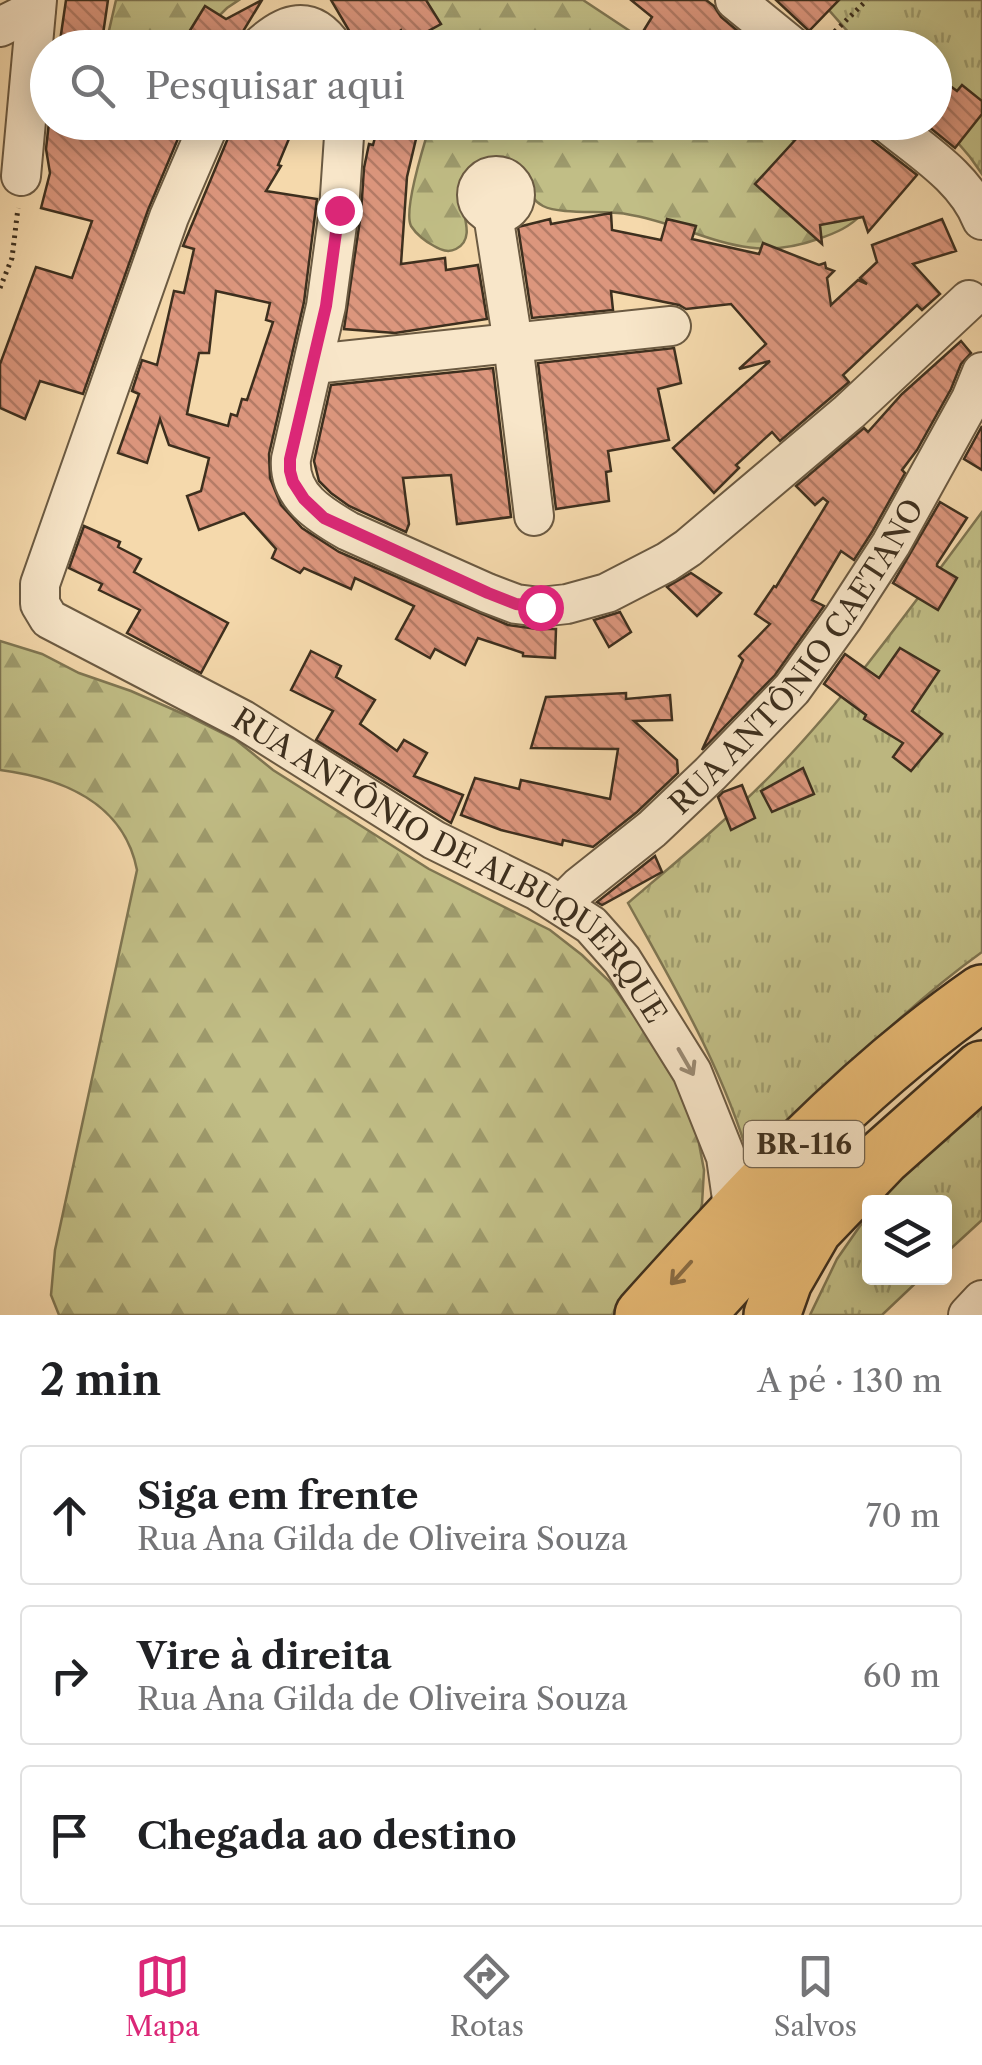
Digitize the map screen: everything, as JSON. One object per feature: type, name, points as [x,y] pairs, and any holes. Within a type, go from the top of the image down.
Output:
[{"type":"highway","name":"BR-116","points":[[643,1315],[734,1213],[868,1082],[938,1023],[982,993]]},
{"type":"highway","name":"BR-116","points":[[696,1315],[855,1143],[908,1094],[982,1036]]},
{"type":"highway","points":[[772,1315],[784,1280],[814,1229],[883,1157],[982,1069]]},
{"type":"street","points":[[735,0],[772,30]]},
{"type":"street","points":[[21,176],[22,14]]},
{"type":"street","points":[[282,30],[303,24],[318,30]]},
{"type":"street","name":"RUA ANTÔNIO DE ALBUQUERQUE","points":[[202,140],[170,216],[40,584],[40,604],[48,619],[243,720],[434,840],[538,891],[591,925],[622,960],[692,1072],[726,1156],[734,1213]]},
{"type":"street","points":[[343,140],[326,306],[290,471],[313,509],[348,531],[488,593],[527,606],[553,606],[607,593],[688,548],[978,299]]},
{"type":"street","points":[[908,140],[962,185],[982,220]]},
{"type":"street","points":[[493,214],[534,516]]},
{"type":"street","points":[[314,364],[671,326]]},
{"type":"street","name":"RUA ANTÔNIO CAETANO","points":[[561,905],[652,829],[792,689],[891,544],[982,372]]},
{"type":"street","points":[[968,1315],[982,1300]]},
{"type":"path","points":[[836,30],[867,0]]},
{"type":"path","points":[[0,288],[12,258],[21,176]]},
{"type":"green space","points":[[116,0],[239,0],[204,30],[109,30]]},
{"type":"green space","points":[[341,0],[583,0],[628,30],[379,30]]},
{"type":"green space","points":[[820,0],[982,0],[982,174],[952,136],[952,30],[846,30]]},
{"type":"green space","points":[[426,140],[793,140],[834,168],[863,213],[842,229],[818,239],[766,249],[743,247],[626,214],[551,209],[537,202],[511,166],[496,160],[475,167],[466,178],[461,200],[466,238],[450,251],[431,244],[411,226],[416,175]]},
{"type":"green space","points":[[982,512],[982,952],[891,1026],[750,1162],[712,1062],[628,903],[736,809],[800,744],[881,647]]},
{"type":"green space","points":[[0,641],[131,691],[236,740],[273,770],[429,869],[550,930],[610,982],[670,1066],[697,1133],[704,1170],[702,1204],[695,1229],[614,1315],[59,1315],[51,1295],[55,1250],[137,870],[119,827],[87,798],[46,780],[0,770]]},
{"type":"green space","points":[[982,1098],[982,1220],[952,1248],[952,1195],[883,1195]]},
{"type":"green space","points":[[862,1223],[862,1285],[914,1285],[882,1315],[810,1315],[837,1259]]},
{"type":"building","points":[[66,0],[108,0],[104,30],[62,30]]},
{"type":"building","points":[[262,0],[244,30],[190,30],[205,6],[226,19]]},
{"type":"building","points":[[331,0],[426,0],[441,24],[430,30],[349,30]]},
{"type":"building","points":[[631,0],[706,0],[737,30],[644,30],[652,17]]},
{"type":"building","points":[[776,0],[839,0],[808,30]]},
{"type":"building","points":[[962,85],[982,101],[982,114],[955,148],[945,140],[952,140],[952,87],[957,91]]},
{"type":"building","points":[[47,140],[177,140],[148,210],[83,394],[40,381],[25,419],[0,408],[0,364],[36,267],[72,278],[92,221],[41,208],[50,173]]},
{"type":"building","points":[[227,140],[288,140],[278,165],[281,166],[266,191],[317,199],[304,302],[269,454],[270,478],[281,505],[302,528],[339,552],[508,625],[556,629],[555,658],[523,656],[478,638],[465,665],[435,649],[430,658],[396,639],[414,606],[355,578],[351,589],[304,568],[300,573],[272,558],[276,549],[244,513],[199,530],[187,496],[201,491],[209,458],[169,445],[160,419],[147,463],[118,453],[139,394],[132,391],[142,360],[157,365],[174,291],[184,293],[194,249],[183,246]],"holes":[[[216,291],[270,303],[266,320],[273,322],[247,400],[242,399],[237,416],[231,414],[228,426],[187,414],[199,353],[209,353]]]},
{"type":"building","points":[[374,140],[416,140],[407,177],[401,264],[445,258],[446,270],[478,265],[487,319],[395,333],[344,329],[364,168],[369,144],[373,145]]},
{"type":"building","points":[[795,140],[872,140],[917,175],[868,232],[863,217],[820,225],[822,244],[755,184]]},
{"type":"building","points":[[611,213],[612,230],[661,240],[667,219],[696,226],[692,239],[759,254],[763,243],[819,265],[825,263],[826,268],[834,271],[827,278],[831,305],[858,280],[867,284],[860,278],[877,262],[872,245],[942,219],[956,251],[913,264],[940,294],[922,310],[917,305],[843,375],[849,382],[780,441],[772,432],[736,465],[739,468],[714,493],[673,448],[770,361],[739,369],[766,344],[731,304],[686,309],[611,291],[613,310],[532,318],[518,227],[550,219],[551,224]]},
{"type":"building","points":[[961,341],[971,353],[961,364],[951,389],[902,470],[905,473],[872,532],[854,560],[841,551],[812,600],[824,606],[775,675],[702,750],[743,660],[739,656],[770,624],[755,614],[828,502],[823,498],[815,505],[796,486],[864,428],[868,432],[902,394]]},
{"type":"building","points":[[674,348],[681,383],[658,389],[669,440],[608,451],[609,501],[556,509],[538,363]]},
{"type":"building","points":[[493,368],[511,517],[457,524],[451,475],[403,478],[409,524],[406,532],[349,506],[319,481],[314,461],[331,385]]},
{"type":"building","points":[[982,426],[982,470],[964,459]]},
{"type":"building","points":[[940,502],[967,518],[937,564],[957,578],[938,610],[893,583]]},
{"type":"building","points":[[84,526],[120,542],[118,547],[141,559],[134,572],[228,623],[201,673],[127,633],[140,610],[99,590],[102,584],[69,568]]},
{"type":"building","points":[[691,573],[721,593],[697,616],[667,587]]},
{"type":"building","points":[[620,612],[631,632],[609,647],[594,620]]},
{"type":"building","points":[[900,648],[939,671],[912,711],[942,734],[911,771],[893,757],[903,743],[864,719],[866,715],[824,684],[845,654],[879,678]]},
{"type":"building","points":[[311,651],[341,666],[336,677],[375,700],[360,724],[397,751],[404,740],[427,753],[414,776],[463,795],[451,823],[316,740],[333,711],[291,690]]},
{"type":"building","points":[[626,693],[626,699],[670,695],[672,720],[634,721],[677,760],[678,773],[593,847],[563,840],[562,845],[461,815],[475,778],[519,789],[521,780],[610,799],[618,749],[531,748],[546,697]]},
{"type":"building","points":[[803,768],[814,794],[772,812],[761,791]]},
{"type":"building","points":[[742,785],[755,818],[731,830],[718,797]]},
{"type":"building","points":[[655,856],[662,872],[602,905],[597,902]]},
{"type":"route","points":[[339,210],[326,306],[290,459],[293,482],[313,509],[348,531],[488,593],[516,604],[540,607]]}]
